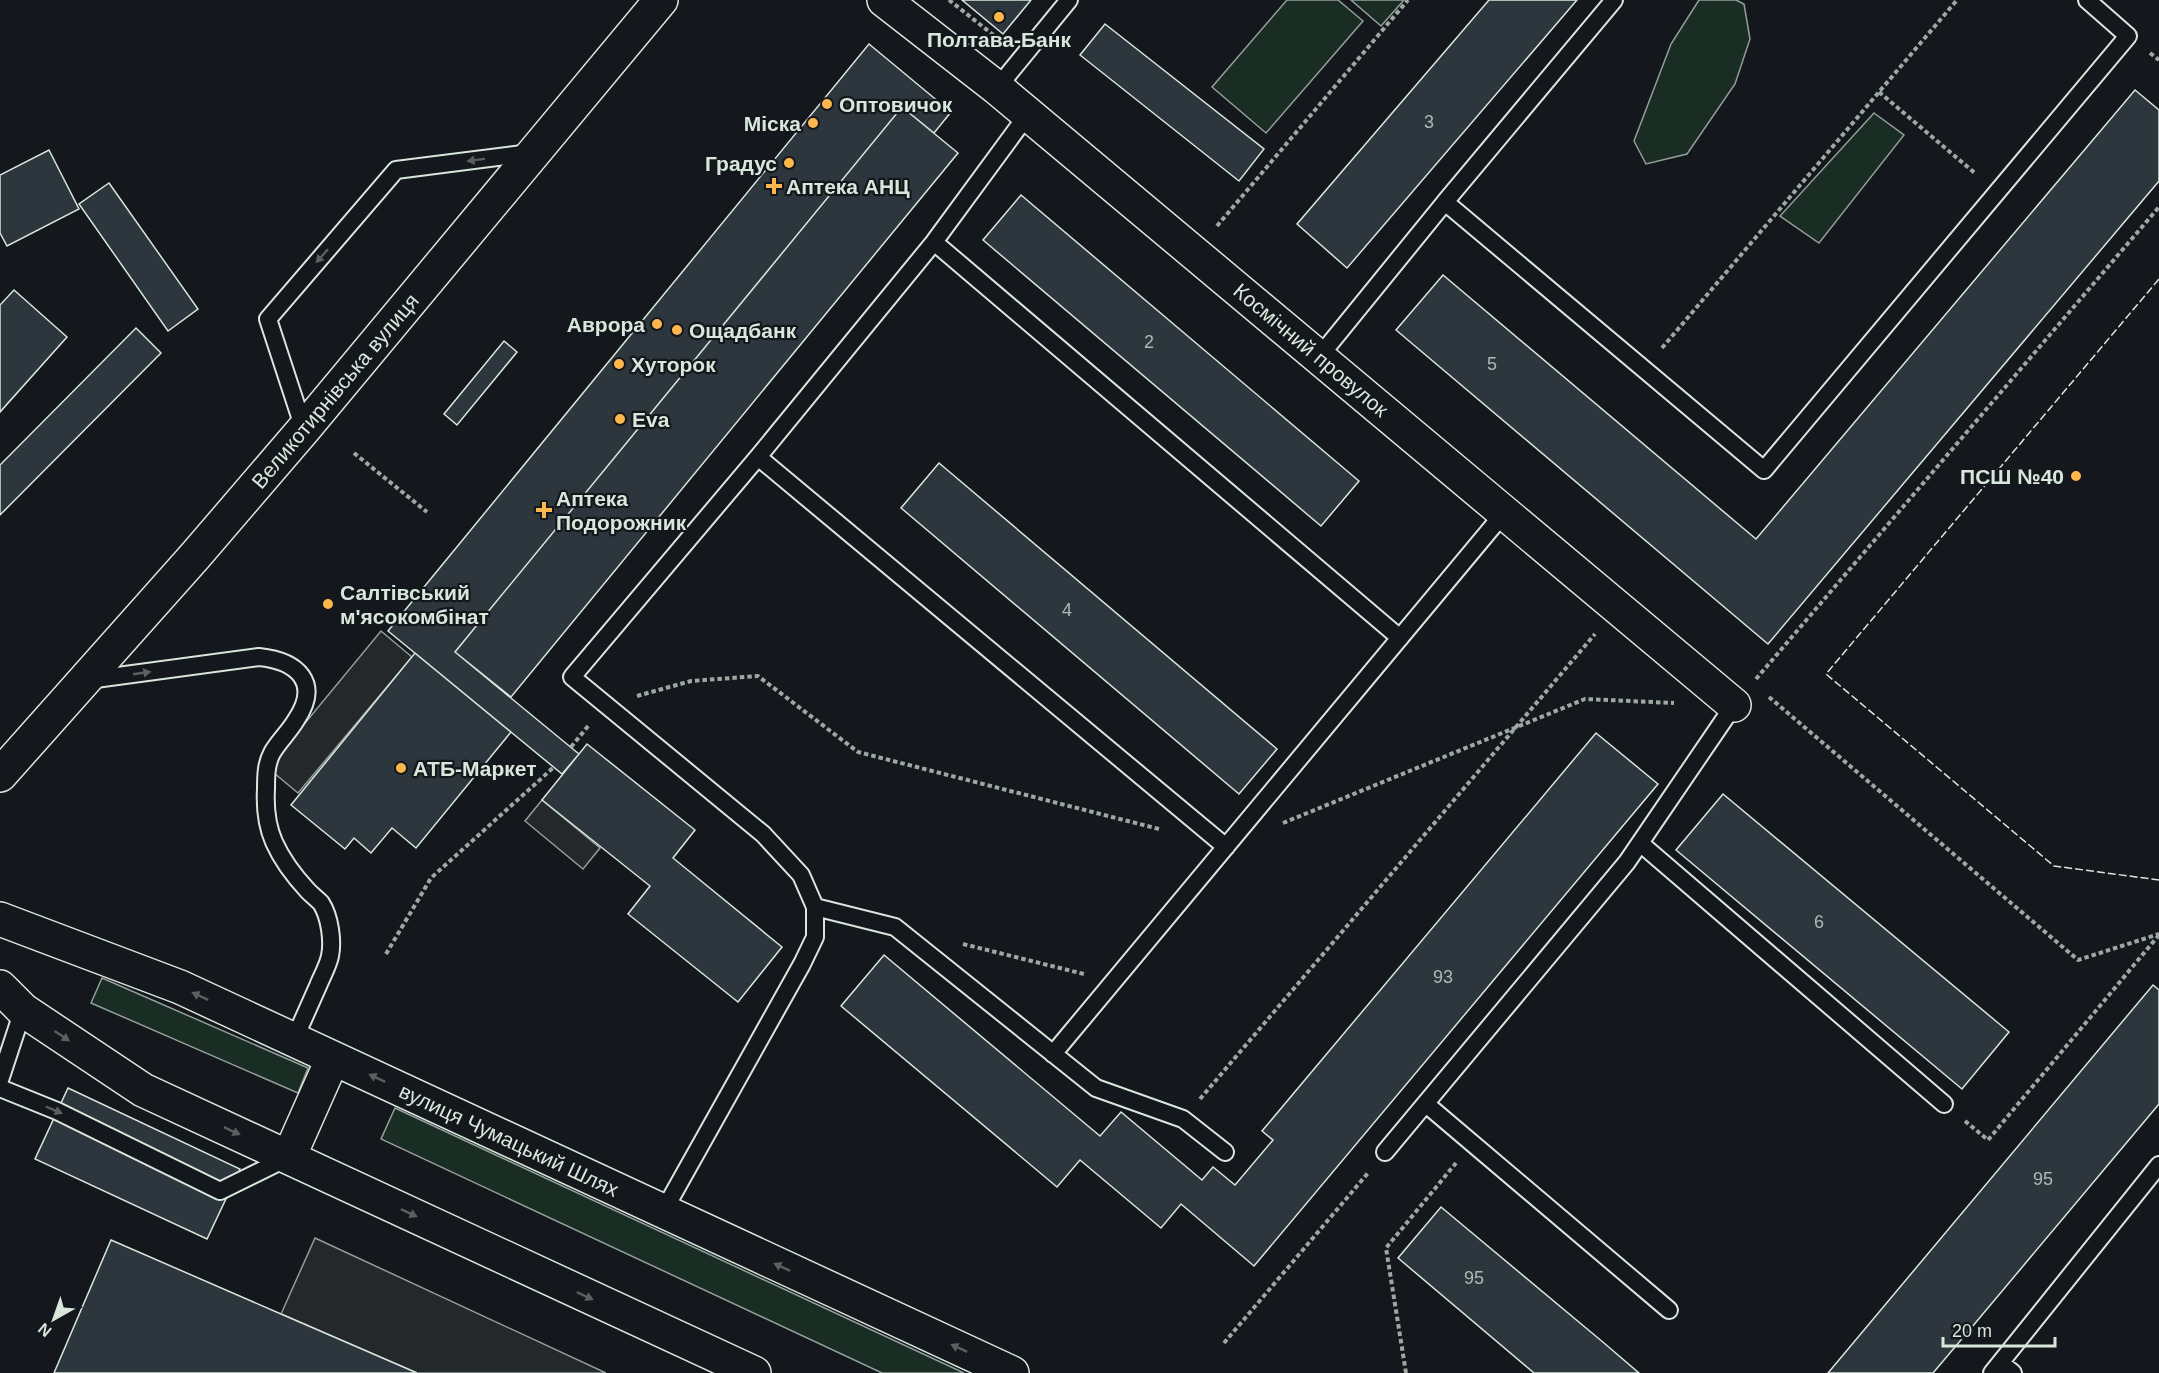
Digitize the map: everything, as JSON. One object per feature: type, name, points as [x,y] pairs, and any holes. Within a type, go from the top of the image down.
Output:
[{"type":"main road","name":"Великотирнівська вулиця","points":[[0,775],[195,556],[304,429],[661,0]]},
{"type":"main road","name":"Космічний провулок","points":[[884,0],[997,88],[1734,705]]},
{"type":"main road","name":"вулиця Чумацький Шлях","points":[[0,919],[180,987],[1012,1373]]},
{"type":"main road","points":[[0,987],[22,1010],[142,1090],[754,1373]]},
{"type":"main road","points":[[289,1157],[333,1058]]},
{"type":"lane","points":[[997,88],[1069,0]]},
{"type":"lane","points":[[1319,357],[1614,0]]},
{"type":"lane","points":[[1445,202],[1764,470],[2128,36],[2087,0]]},
{"type":"lane","points":[[663,1212],[802,964],[815,937],[815,907],[801,875],[763,834],[572,677],[758,457],[934,242],[1028,114]]},
{"type":"lane","points":[[304,429],[268,319],[396,170],[534,152]]},
{"type":"lane","points":[[934,242],[1400,638]]},
{"type":"lane","points":[[758,457],[1226,847]]},
{"type":"lane","points":[[1053,1054],[1504,513]]},
{"type":"lane","points":[[84,681],[259,657],[274,659],[295,667],[304,680],[306,691],[304,701],[296,720],[272,753],[268,762],[266,781],[267,810],[274,842],[292,872],[321,904],[329,927],[331,942],[330,957],[294,1040]]},
{"type":"lane","points":[[1386,1152],[1627,862],[1734,705]]},
{"type":"lane","points":[[1640,843],[1944,1104]]},
{"type":"lane","points":[[815,907],[895,927],[1096,1088],[1183,1119],[1225,1152]]},
{"type":"lane","points":[[0,1080],[22,1010]]},
{"type":"lane","points":[[0,1088],[57,1111],[220,1191],[289,1157]]},
{"type":"lane","points":[[1426,1104],[1669,1310]]},
{"type":"lane","points":[[2002,1370],[2159,1165]]},
{"type":"path","points":[[949,0],[1002,41]]},
{"type":"path","points":[[1217,227],[1408,0]]},
{"type":"path","points":[[1644,369],[1957,0]]},
{"type":"path","points":[[1879,92],[1997,192]]},
{"type":"path","points":[[1734,705],[2159,207]]},
{"type":"path","points":[[354,453],[426,512]]},
{"type":"path","points":[[1183,1119],[1617,608]]},
{"type":"path","points":[[606,705],[691,681],[758,676],[858,752],[1168,832]]},
{"type":"path","points":[[1280,825],[1585,699],[1676,703]]},
{"type":"path","points":[[386,954],[431,878],[554,767]]},
{"type":"path","points":[[1944,1104],[1988,1140],[2159,934]]},
{"type":"path","points":[[952,941],[1114,981]]},
{"type":"path","points":[[1406,1373],[1386,1248],[1473,1143]]},
{"type":"path","points":[[1224,1343],[1386,1152]]},
{"type":"green space","points":[[1287,0],[1338,0],[1363,21],[1266,133],[1212,87]]},
{"type":"green space","points":[[1351,0],[1404,0],[1381,26]]},
{"type":"green space","points":[[1699,0],[1736,0],[1744,4],[1750,39],[1735,84],[1687,154],[1646,164],[1634,141],[1671,44]]},
{"type":"green space","points":[[1874,113],[1904,135],[1819,243],[1780,216]]},
{"type":"green space","points":[[102,978],[308,1068],[298,1093],[91,1003]]},
{"type":"green space","points":[[395,1108],[964,1373],[882,1373],[381,1139]]},
{"type":"shaded area","points":[[381,631],[412,657],[298,793],[268,768]]},
{"type":"shaded area","points":[[542,800],[600,848],[583,869],[525,821]]},
{"type":"shaded area","points":[[315,1238],[606,1373],[417,1373],[281,1314]]},
{"type":"building","name":"Полтава-Банк","points":[[962,0],[1031,0],[1003,34]]},
{"type":"building","points":[[1489,0],[1577,0],[1347,268],[1297,224]]},
{"type":"building","points":[[1105,24],[1264,149],[1239,181],[1080,55]]},
{"type":"building","points":[[869,44],[951,112],[934,133],[902,107],[455,652],[579,754],[562,774],[388,631]]},
{"type":"building","points":[[2135,90],[2159,110],[2159,181],[1768,644],[1396,330],[1443,275],[1756,539]]},
{"type":"building","points":[[902,107],[958,153],[511,697],[455,652]]},
{"type":"building","points":[[49,150],[79,209],[7,246],[0,233],[0,175]]},
{"type":"building","points":[[109,183],[198,309],[168,331],[79,204]]},
{"type":"building","points":[[1021,195],[1359,481],[1321,526],[983,240]]},
{"type":"building","points":[[14,290],[67,337],[0,412],[0,305]]},
{"type":"building","points":[[136,328],[161,353],[0,515],[0,465]]},
{"type":"building","points":[[504,341],[517,352],[457,425],[444,414]]},
{"type":"building","points":[[939,463],[1277,749],[1239,794],[901,508]]},
{"type":"building","name":"АТБ-Маркет","points":[[415,653],[511,732],[416,848],[392,828],[371,853],[354,838],[345,849],[291,805]]},
{"type":"building","points":[[1596,733],[1658,784],[1254,1266],[1181,1204],[1161,1228],[1080,1160],[1057,1187],[841,1006],[884,955],[1100,1136],[1121,1112],[1202,1180],[1213,1167],[1235,1185],[1273,1140],[1262,1131]]},
{"type":"building","points":[[587,744],[695,830],[673,858],[782,947],[738,1002],[628,914],[650,886],[542,800]]},
{"type":"building","points":[[1723,794],[2009,1032],[1962,1089],[1676,850]]},
{"type":"building","points":[[2153,985],[2159,990],[2159,1104],[1933,1373],[1828,1373]]},
{"type":"building","points":[[68,1088],[240,1169],[207,1239],[35,1159]]},
{"type":"building","points":[[1441,1207],[1639,1373],[1534,1373],[1398,1258]]},
{"type":"building","points":[[111,1240],[281,1314],[417,1373],[54,1373]]},
{"type":"fence","points":[[2159,279],[1826,674],[2054,866],[2159,880]]},
{"type":"place","name":"Полтава-Банк","points":[[999,17]]},
{"type":"place","name":"Оптовичок","points":[[827,104]]},
{"type":"place","name":"Міска","points":[[813,123]]},
{"type":"place","name":"Градус","points":[[789,163]]},
{"type":"place","name":"Аптека АНЦ","points":[[774,186]]},
{"type":"place","name":"Аврора","points":[[657,324]]},
{"type":"place","name":"Ощадбанк","points":[[677,330]]},
{"type":"place","name":"Хуторок","points":[[619,364]]},
{"type":"place","name":"Eva","points":[[620,419]]},
{"type":"place","name":"ПСШ №40","points":[[2076,476]]},
{"type":"place","name":"Аптека Подорожник","points":[[544,510]]},
{"type":"place","name":"Салтівський м'ясокомбінат","points":[[328,604]]},
{"type":"place","name":"АТБ-Маркет","points":[[401,768]]}]
